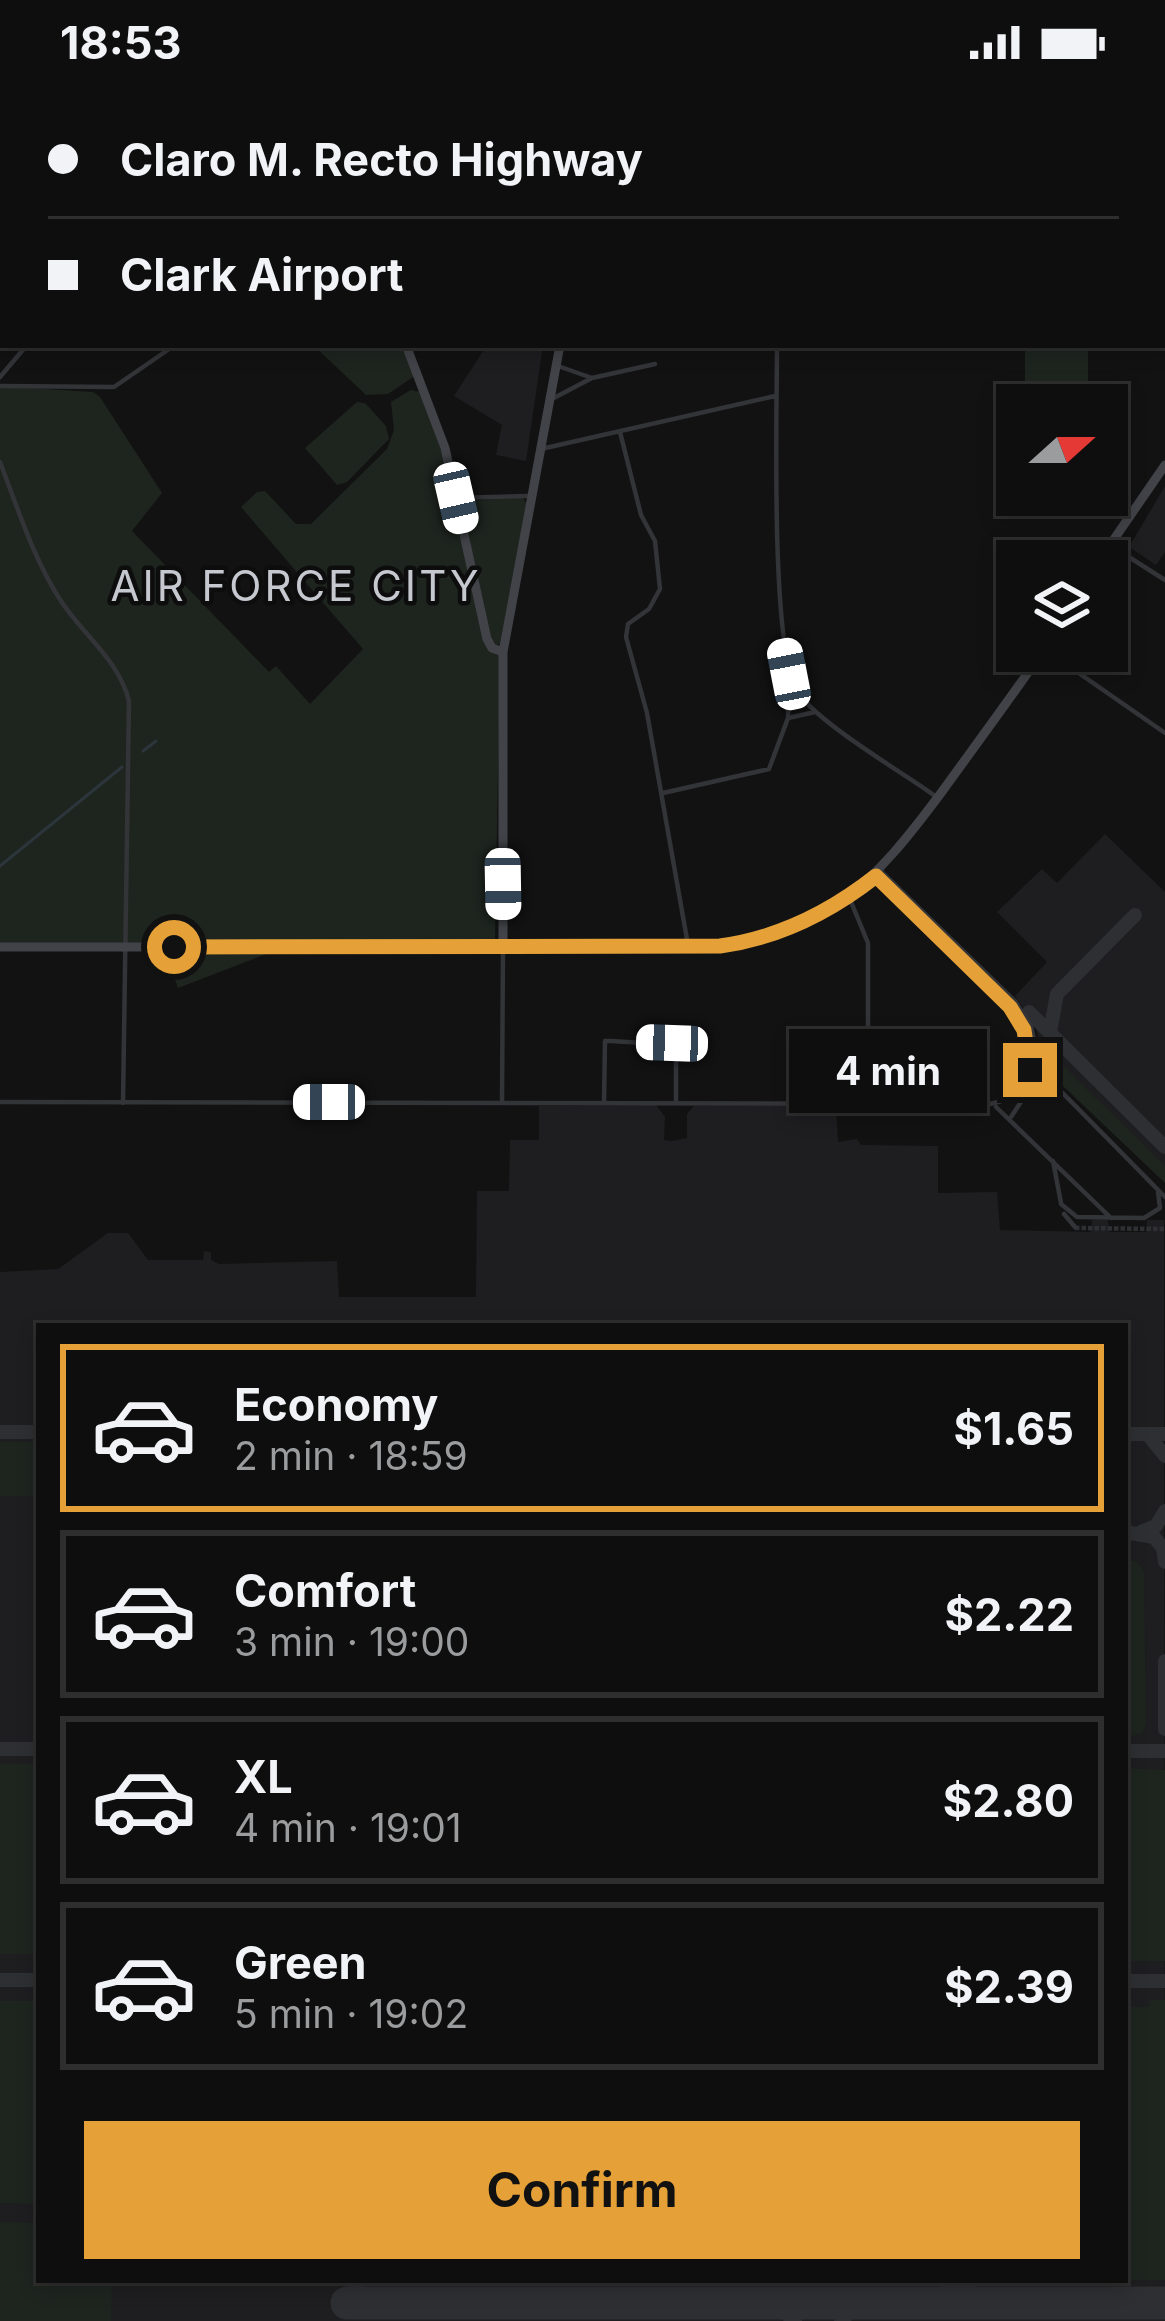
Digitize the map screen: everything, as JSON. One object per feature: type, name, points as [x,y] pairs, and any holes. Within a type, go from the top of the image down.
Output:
[{"type":"main road","points":[[407,348],[433,408],[488,639],[492,648],[503,652]]},
{"type":"main road","points":[[503,947],[503,652],[559,348]]},
{"type":"main road","points":[[1113,540],[1165,465]]},
{"type":"main road","points":[[0,947],[503,947],[764,938],[849,897],[878,874],[1030,672]]},
{"type":"street","points":[[0,381],[25,348]]},
{"type":"street","points":[[0,381],[113,387],[171,348]]},
{"type":"street","points":[[663,793],[769,769],[788,718],[776,348]]},
{"type":"street","points":[[550,400],[592,378],[655,364]]},
{"type":"street","points":[[556,366],[592,378]]},
{"type":"street","points":[[541,449],[777,395]]},
{"type":"street","points":[[620,432],[641,514],[655,541],[660,589],[649,609],[628,624],[626,638],[663,793],[687,940]]},
{"type":"street","points":[[0,462],[40,565],[62,603],[125,685],[129,720],[123,1102]]},
{"type":"street","points":[[456,498],[532,496]]},
{"type":"street","points":[[1128,556],[1165,580]]},
{"type":"street","points":[[1076,672],[1165,733]]},
{"type":"street","points":[[789,674],[815,712],[938,797]]},
{"type":"street","points":[[788,718],[815,712]]},
{"type":"street","points":[[878,874],[1027,1018],[1040,1069],[1040,1078],[1032,1079]]},
{"type":"street","points":[[849,897],[868,943],[868,1103]]},
{"type":"street","points":[[502,1102],[503,947]]},
{"type":"street","points":[[963,957],[1021,1023],[1032,1079],[1010,1119]]},
{"type":"street","points":[[604,1103],[605,1030]]},
{"type":"street","points":[[605,1041],[674,1043],[676,1103]]},
{"type":"street","points":[[1030,1070],[1040,1069]]},
{"type":"street","points":[[1040,1069],[1165,1197]]},
{"type":"street","points":[[0,1102],[991,1105],[1022,1096]]},
{"type":"street","points":[[991,1105],[1112,1218]]},
{"type":"street","points":[[1053,1161],[1065,1218],[1075,1228]]},
{"type":"street","points":[[1061,1204],[1073,1216],[1150,1217],[1158,1212],[1161,1199],[1154,1186]]},
{"type":"street","points":[[1116,1228],[1124,1218]]},
{"type":"shaded area","points":[[316,348],[407,348],[416,375],[388,394],[366,395]]},
{"type":"shaded area","points":[[485,348],[543,348],[526,461],[496,455],[502,425],[454,396]]},
{"type":"shaded area","points":[[1025,348],[1088,348],[1088,384],[1025,384]]},
{"type":"shaded area","points":[[0,386],[93,392],[100,397],[162,493],[132,531],[269,672],[276,666],[310,704],[363,649],[241,507],[257,492],[265,491],[296,524],[311,524],[387,449],[394,430],[391,402],[411,390],[420,392],[442,453],[484,637],[500,657],[495,939],[434,944],[0,944]]},
{"type":"shaded area","points":[[357,402],[365,403],[386,426],[389,439],[347,482],[337,485],[305,448]]},
{"type":"shaded area","points":[[1165,486],[1165,552],[1156,565],[1129,547]]},
{"type":"shaded area","points":[[522,497],[527,504],[500,644],[496,645],[462,506],[468,501]]},
{"type":"shaded area","points":[[1105,834],[1165,892],[1165,1180],[1042,1057],[1036,1026],[1015,996],[1047,962],[997,912],[1042,869],[1057,883]]},
{"type":"shaded area","points":[[164,950],[274,951],[178,988]]},
{"type":"shaded area","points":[[1039,1042],[1165,1166],[1165,1183],[1043,1067]]},
{"type":"shaded area","points":[[656,1105],[665,1117],[664,1140],[672,1141],[687,1138],[687,1114],[694,1106],[836,1105],[838,1142],[857,1139],[861,1145],[938,1146],[938,1193],[997,1192],[1000,1230],[1091,1232],[1092,1220],[1108,1220],[1109,1232],[1146,1232],[1147,1220],[1164,1220],[1165,2321],[0,2321],[0,1272],[58,1269],[108,1233],[128,1233],[148,1260],[203,1260],[204,1251],[211,1252],[211,1260],[219,1264],[337,1261],[339,1297],[476,1297],[477,1191],[509,1191],[510,1140],[539,1140],[539,1106]]},
{"type":"shaded area","points":[[0,1442],[36,1442],[36,1496],[0,1496]]},
{"type":"shaded area","points":[[1128,1561],[1137,1561],[1144,1572],[1143,1732],[1128,1738]]},
{"type":"shaded area","points":[[0,1764],[36,1764],[36,1954],[0,1954]]},
{"type":"shaded area","points":[[1128,1768],[1165,1770],[1165,1961],[1128,1961]]},
{"type":"shaded area","points":[[1150,2000],[1165,2000],[1165,2280],[1128,2280],[1128,2007],[1149,2007]]},
{"type":"shaded area","points":[[0,2001],[36,2001],[36,2204],[0,2203]]},
{"type":"shaded area","points":[[0,2222],[36,2223],[36,2283],[112,2283],[111,2321],[0,2321]]},
{"type":"waterway","points":[[143,751],[156,741]]},
{"type":"waterway","points":[[0,866],[122,767]]},
{"type":"taxiway","points":[[1050,1032],[1057,994],[1135,915]]},
{"type":"taxiway","points":[[1029,1012],[1165,1147]]},
{"type":"taxiway","points":[[0,1432],[36,1432]]},
{"type":"taxiway","points":[[1128,1434],[1165,1434]]},
{"type":"taxiway","points":[[1149,1436],[1165,1456]]},
{"type":"taxiway","points":[[1141,1532],[1156,1526],[1165,1511]]},
{"type":"taxiway","points":[[1128,1533],[1154,1537],[1163,1548],[1165,1562]]},
{"type":"taxiway","points":[[1165,1661],[1165,1729]]},
{"type":"taxiway","points":[[0,1749],[36,1749]]},
{"type":"taxiway","points":[[1128,1751],[1165,1751]]},
{"type":"taxiway","points":[[0,1980],[36,1980]]},
{"type":"taxiway","points":[[1128,1981],[1165,1981]]},
{"type":"taxiway","points":[[356,2283],[361,2303]]},
{"type":"taxiway","points":[[921,2303],[942,2297],[953,2283]]},
{"type":"taxiway","points":[[963,2283],[983,2303]]},
{"type":"taxiway","points":[[773,2303],[795,2321]]},
{"type":"taxiway","points":[[841,2321],[859,2303]]},
{"type":"runway","points":[[347,2303],[1165,2303]]},
{"type":"tunnel","points":[[1075,1228],[1165,1229]]},
{"type":"district","name":"AIR FORCE CITY","points":[[296,586]]},
{"type":"route","points":[[174,947],[720,946],[764,938],[806,921],[876,876],[1010,1007],[1024,1030],[1030,1070]]}]
